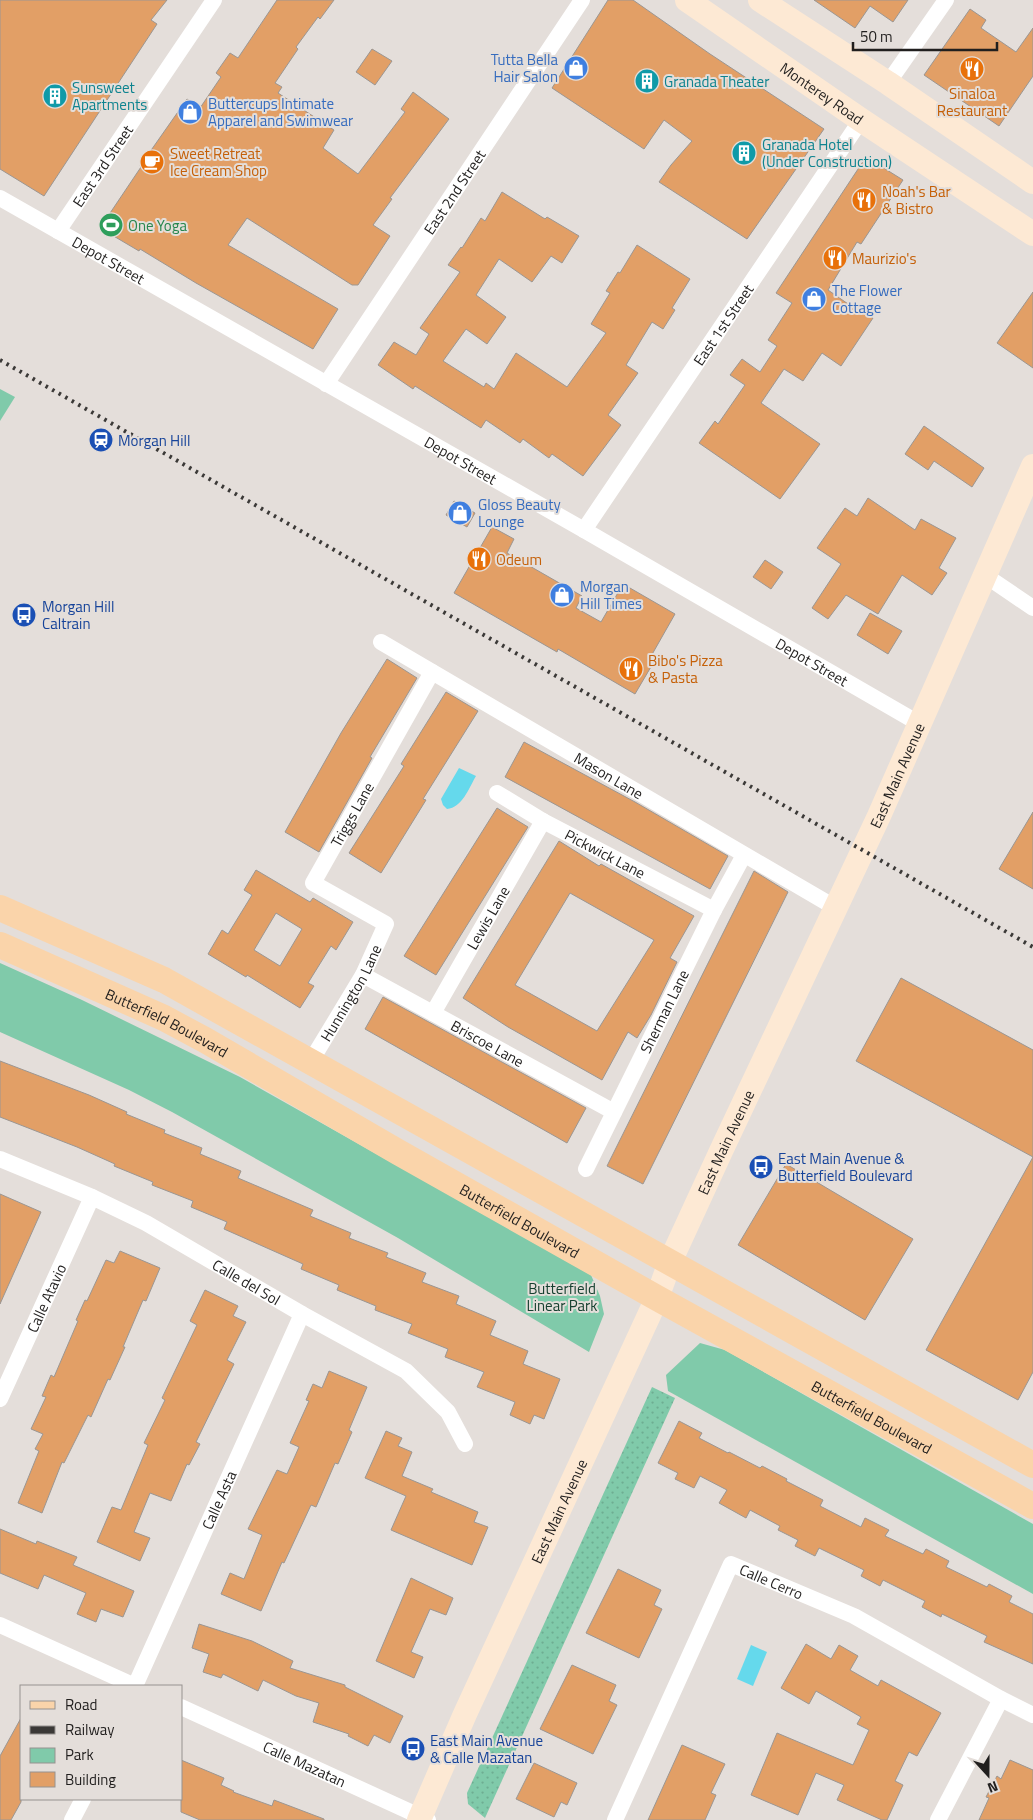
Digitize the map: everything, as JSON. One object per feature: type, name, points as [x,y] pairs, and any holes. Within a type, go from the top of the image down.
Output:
[{"type":"main road","name":"Monterey Road","points":[[687,0],[861,120],[1033,234]]},
{"type":"main road","points":[[760,0],[888,82],[1033,182]]},
{"type":"main road","name":"East Main Avenue","points":[[423,1819],[470,1705],[656,1298],[670,1262],[879,816],[1033,466]]},
{"type":"main road","points":[[0,908],[164,980],[311,1060],[1033,1465]]},
{"type":"main road","name":"Butterfield Boulevard","points":[[0,945],[164,1018],[205,1040],[656,1298],[1033,1506]]},
{"type":"street","name":"East 3rd Street","points":[[58,232],[214,0]]},
{"type":"street","name":"East 2nd Street","points":[[326,384],[582,0]]},
{"type":"street","points":[[888,82],[946,0]]},
{"type":"street","name":"East 1st Street","points":[[584,530],[861,120]]},
{"type":"street","name":"Depot Street","points":[[0,198],[584,530],[920,724]]},
{"type":"street","points":[[986,576],[1033,608]]},
{"type":"street","name":"Mason Lane","points":[[381,642],[744,856],[836,908]]},
{"type":"street","name":"Triggs Lane","points":[[386,924],[312,883],[432,672]]},
{"type":"street","name":"Pickwick Lane","points":[[497,793],[543,821],[714,910]]},
{"type":"street","name":"Lewis Lane","points":[[433,1013],[543,821]]},
{"type":"street","name":"Sherman Lane","points":[[586,1169],[714,910],[744,856]]},
{"type":"street","name":"Hunnington Lane","points":[[311,1060],[363,975],[386,924]]},
{"type":"street","name":"Briscoe Lane","points":[[363,975],[614,1112]]},
{"type":"street","name":"Calle del Sol","points":[[0,1159],[92,1197],[146,1223],[302,1314],[406,1371],[448,1412],[465,1444]]},
{"type":"street","name":"Calle Atavio","points":[[0,1399],[92,1197]]},
{"type":"street","name":"Calle Asta","points":[[135,1685],[302,1314]]},
{"type":"street","name":"Calle Cerro","points":[[615,1820],[731,1564],[854,1616],[1033,1715]]},
{"type":"street","points":[[0,1625],[133,1685]]},
{"type":"street","points":[[938,1820],[1001,1699]]},
{"type":"street","name":"Calle Mazatan","points":[[182,1707],[423,1819]]},
{"type":"street","points":[[72,1820],[82,1800]]},
{"type":"green space","points":[[0,389],[15,397],[0,421]]},
{"type":"green space","name":"Butterfield Linear Park","points":[[0,963],[82,1000],[240,1077],[591,1275],[600,1296],[604,1314],[589,1352],[398,1238],[172,1112],[129,1090],[0,1032]]},
{"type":"green space","points":[[700,1343],[725,1350],[1033,1524],[1033,1594],[668,1391],[666,1375]]},
{"type":"green space","points":[[652,1387],[675,1398],[485,1818],[468,1804],[467,1793]]},
{"type":"water","points":[[459,768],[476,776],[461,801],[452,808],[447,809],[441,799]]},
{"type":"water","points":[[751,1645],[767,1652],[753,1686],[737,1679]]},
{"type":"building","name":"Sunsweet Apartments","points":[[0,0],[167,0],[151,20],[157,24],[44,196],[0,169]]},
{"type":"building","points":[[277,0],[334,0],[320,19],[318,17],[296,47],[298,49],[275,83],[282,87],[278,93],[334,130],[323,148],[358,174],[405,112],[401,109],[413,92],[449,119],[390,198],[392,199],[373,225],[390,236],[358,285],[352,285],[247,218],[228,245],[338,309],[313,349],[100,228],[140,166],[187,99],[200,108],[221,77],[216,73],[230,53],[238,58]]},
{"type":"building","points":[[608,0],[633,0],[710,54],[824,129],[747,239],[659,182],[692,141],[664,120],[644,149],[552,88]]},
{"type":"building","points":[[814,0],[908,0],[893,22],[870,6],[855,28]]},
{"type":"building","points":[[970,9],[986,20],[981,28],[1016,52],[1033,28],[1033,76],[999,126],[924,75]]},
{"type":"building","points":[[372,49],[392,61],[375,85],[356,72]]},
{"type":"building","points":[[866,157],[903,180],[861,244],[857,242],[828,290],[873,318],[841,366],[822,353],[803,381],[784,369],[761,403],[820,444],[780,499],[699,443],[715,421],[718,424],[745,385],[730,375],[742,359],[760,372],[777,346],[768,340],[792,303],[776,293]]},
{"type":"building","points":[[502,192],[545,219],[547,217],[579,236],[562,263],[551,256],[532,282],[499,259],[476,295],[506,317],[487,344],[466,329],[443,361],[484,387],[486,383],[494,389],[516,353],[567,387],[606,333],[591,324],[610,293],[606,291],[618,272],[620,273],[637,245],[690,279],[672,308],[675,310],[663,329],[652,322],[626,365],[638,373],[608,415],[621,425],[583,476],[552,454],[549,458],[523,439],[520,443],[486,420],[481,428],[415,386],[413,389],[378,365],[394,342],[416,355],[429,334],[420,328],[460,272],[448,265],[462,248],[481,218],[485,221]]},
{"type":"building","points":[[1033,292],[1033,368],[997,343]]},
{"type":"building","points":[[924,426],[984,468],[972,487],[934,461],[928,470],[905,454]]},
{"type":"building","points":[[868,498],[915,530],[921,519],[956,538],[939,568],[947,573],[932,595],[902,575],[878,614],[846,595],[828,619],[812,608],[841,564],[817,548],[845,508],[857,516]]},
{"type":"building","points":[[454,501],[475,513],[467,527],[446,515]]},
{"type":"building","points":[[492,527],[514,539],[507,553],[582,596],[576,608],[601,622],[623,584],[675,614],[650,658],[655,660],[635,694],[558,649],[557,652],[454,593]]},
{"type":"building","points":[[765,560],[783,572],[771,589],[753,577]]},
{"type":"building","points":[[870,613],[902,631],[888,654],[857,635]]},
{"type":"building","points":[[387,659],[417,678],[370,757],[372,758],[319,852],[285,832],[341,733]]},
{"type":"building","points":[[446,692],[478,711],[423,799],[426,800],[381,873],[349,853],[404,766],[401,764]]},
{"type":"building","points":[[524,742],[635,802],[728,856],[710,889],[505,777]]},
{"type":"building","points":[[497,808],[528,827],[436,975],[404,956]]},
{"type":"building","points":[[1033,812],[1033,889],[999,869]]},
{"type":"building","points":[[559,841],[599,866],[601,864],[694,916],[670,958],[677,962],[651,1015],[637,1038],[628,1032],[602,1080],[508,1027],[463,998]],"holes":[[[570,893],[654,940],[597,1031],[515,985]]]},
{"type":"building","points":[[256,870],[310,902],[313,898],[353,922],[336,950],[331,946],[308,983],[314,986],[300,1008],[247,975],[246,977],[208,954],[222,930],[228,934],[252,895],[244,890]],"holes":[[[276,913],[302,929],[280,966],[254,950]]]},
{"type":"building","points":[[754,871],[788,892],[643,1184],[607,1166]]},
{"type":"building","points":[[901,978],[1033,1050],[1033,1157],[856,1061]]},
{"type":"building","points":[[383,997],[586,1108],[567,1143],[365,1029]]},
{"type":"building","points":[[0,1061],[89,1095],[127,1112],[126,1114],[165,1130],[164,1133],[202,1148],[200,1154],[241,1171],[238,1178],[313,1210],[310,1216],[351,1233],[349,1238],[388,1253],[386,1257],[426,1273],[422,1282],[459,1296],[456,1304],[496,1321],[490,1335],[528,1351],[523,1364],[560,1379],[544,1419],[534,1415],[530,1424],[510,1415],[515,1402],[477,1387],[484,1372],[445,1357],[448,1349],[408,1333],[412,1324],[375,1310],[376,1306],[337,1290],[339,1285],[301,1269],[303,1264],[224,1229],[227,1222],[191,1207],[193,1201],[152,1185],[153,1182],[114,1166],[115,1164],[77,1147],[0,1117]]},
{"type":"building","points":[[1033,1157],[1033,1372],[1018,1400],[926,1350]]},
{"type":"building","points":[[786,1164],[913,1239],[865,1320],[738,1245]]},
{"type":"building","points":[[0,1194],[41,1212],[0,1304]]},
{"type":"building","points":[[120,1251],[160,1268],[146,1301],[143,1300],[110,1380],[108,1379],[91,1417],[88,1415],[64,1463],[62,1462],[42,1513],[18,1503],[39,1451],[35,1449],[43,1434],[31,1429],[46,1397],[42,1396],[51,1375],[54,1377],[85,1300],[87,1301],[106,1260],[114,1263]]},
{"type":"building","points":[[205,1290],[238,1306],[233,1316],[246,1322],[227,1360],[234,1364],[196,1442],[200,1444],[189,1465],[187,1464],[171,1501],[150,1493],[134,1532],[150,1538],[140,1561],[97,1542],[112,1507],[121,1510],[148,1445],[144,1443],[165,1400],[162,1398],[197,1325],[190,1321]]},
{"type":"building","points":[[329,1371],[367,1387],[349,1430],[352,1432],[338,1464],[335,1463],[316,1507],[311,1505],[284,1563],[282,1562],[261,1611],[221,1594],[230,1573],[244,1579],[262,1535],[248,1529],[277,1470],[287,1474],[299,1447],[290,1443],[309,1401],[306,1400],[313,1384],[322,1388]]},
{"type":"building","points":[[679,1421],[702,1433],[699,1438],[760,1468],[762,1466],[823,1500],[820,1506],[861,1527],[865,1518],[889,1530],[885,1536],[923,1554],[926,1549],[949,1561],[946,1567],[987,1587],[989,1584],[1012,1596],[1009,1602],[1033,1614],[1033,1664],[984,1642],[987,1636],[942,1614],[941,1617],[922,1607],[925,1601],[883,1580],[880,1586],[861,1576],[864,1570],[819,1548],[815,1556],[795,1546],[798,1540],[778,1530],[780,1526],[750,1510],[746,1518],[719,1503],[727,1490],[700,1476],[694,1488],[675,1479],[678,1473],[658,1463]]},
{"type":"building","points":[[386,1431],[402,1438],[398,1446],[412,1452],[402,1476],[433,1489],[431,1492],[478,1512],[474,1522],[488,1527],[472,1565],[391,1530],[406,1496],[365,1478]]},
{"type":"building","points":[[0,1529],[36,1544],[37,1541],[77,1557],[73,1565],[134,1591],[123,1617],[101,1609],[96,1622],[77,1614],[86,1593],[44,1575],[38,1589],[0,1573]]},
{"type":"building","points":[[618,1569],[661,1590],[654,1605],[662,1609],[639,1658],[586,1633]]},
{"type":"building","points":[[411,1578],[453,1598],[446,1615],[430,1609],[411,1652],[423,1657],[414,1678],[376,1661]]},
{"type":"building","points":[[199,1624],[252,1641],[293,1661],[290,1668],[345,1685],[345,1687],[403,1716],[390,1743],[374,1735],[368,1746],[348,1736],[349,1734],[313,1722],[319,1703],[296,1696],[263,1680],[258,1691],[223,1674],[221,1678],[203,1672],[209,1654],[192,1648]]},
{"type":"building","points":[[806,1644],[831,1659],[839,1645],[858,1656],[850,1670],[878,1686],[881,1680],[941,1713],[917,1756],[909,1752],[895,1781],[903,1785],[887,1820],[882,1820],[837,1800],[844,1785],[816,1773],[798,1815],[751,1795],[777,1733],[853,1765],[869,1730],[857,1724],[861,1717],[816,1691],[809,1704],[781,1688]]},
{"type":"building","points":[[572,1665],[616,1685],[609,1701],[617,1705],[593,1754],[540,1729]]},
{"type":"building","points":[[20,1720],[21,1802],[11,1820],[0,1820],[0,1756]]},
{"type":"building","points":[[682,1745],[725,1764],[711,1793],[716,1795],[705,1820],[648,1820]]},
{"type":"building","points":[[182,1760],[224,1778],[221,1785],[233,1792],[272,1806],[274,1800],[324,1820],[200,1820],[181,1812]]},
{"type":"building","points":[[1010,1760],[1033,1770],[1033,1820],[979,1820],[989,1798],[986,1797],[997,1776],[1001,1779]]},
{"type":"building","points":[[534,1763],[577,1783],[567,1805],[561,1802],[554,1817],[516,1799]]},
{"type":"railway","points":[[0,360],[1033,947]]},
{"type":"place","name":"Tutta Bella Hair Salon","points":[[576,68]]},
{"type":"place","name":"Sinaloa Restaurant","points":[[972,69]]},
{"type":"place","name":"Granada Theater","points":[[647,81]]},
{"type":"place","name":"Sunsweet Apartments","points":[[55,96]]},
{"type":"place","name":"Buttercups Intimate Apparel and Swimwear","points":[[190,112]]},
{"type":"place","name":"Granada Hotel (Under Construction)","points":[[744,153]]},
{"type":"place","name":"Sweet Retreat Ice Cream Shop","points":[[152,162]]},
{"type":"place","name":"Noah's Bar & Bistro","points":[[864,200]]},
{"type":"place","name":"One Yoga","points":[[111,225]]},
{"type":"place","name":"Maurizio's","points":[[835,258]]},
{"type":"place","name":"The Flower Cottage","points":[[814,299]]},
{"type":"place","name":"Morgan Hill","points":[[101,440]]},
{"type":"place","name":"Gloss Beauty Lounge","points":[[460,513]]},
{"type":"place","name":"Odeum","points":[[479,559]]},
{"type":"place","name":"Morgan Hill Times","points":[[562,595]]},
{"type":"place","name":"Morgan Hill Caltrain","points":[[24,615]]},
{"type":"place","name":"Bibo's Pizza & Pasta","points":[[631,669]]},
{"type":"place","name":"East Main Avenue & Butterfield Boulevard","points":[[761,1167]]},
{"type":"place","name":"East Main Avenue & Calle Mazatan","points":[[413,1749]]}]
